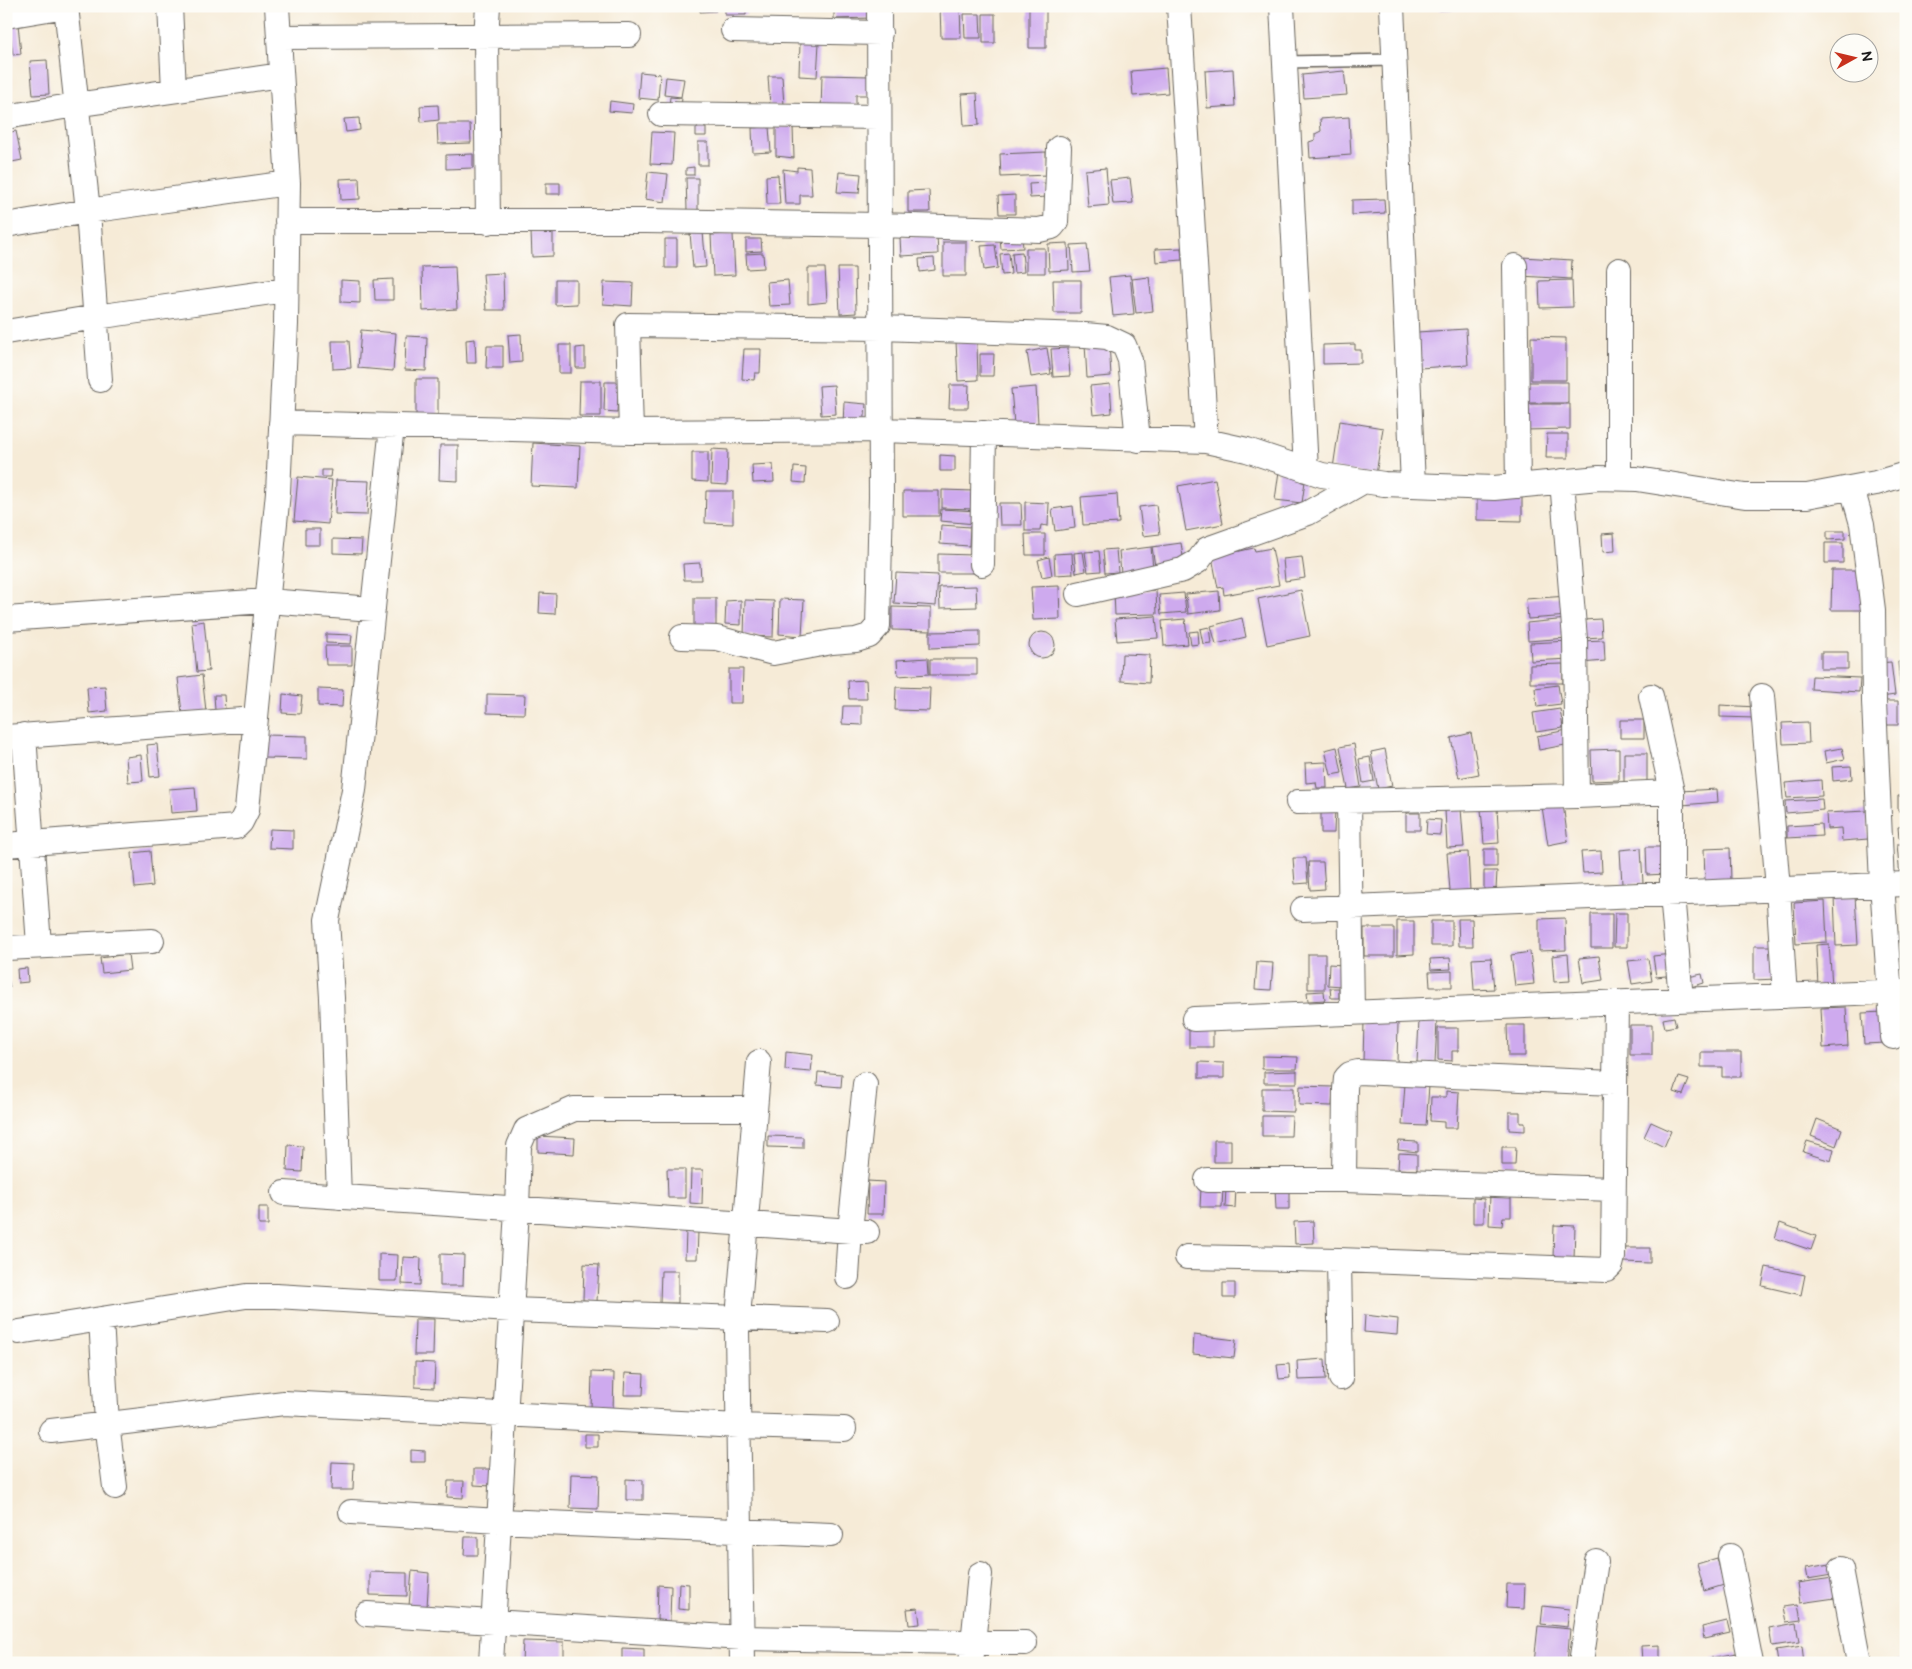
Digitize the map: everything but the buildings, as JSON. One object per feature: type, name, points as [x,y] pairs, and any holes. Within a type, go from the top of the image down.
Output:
[{"type":"street","points":[[6,16],[66,6],[75,105],[88,211],[100,380]]},
{"type":"street","points":[[170,6],[174,90]]},
{"type":"street","points":[[6,844],[236,827],[242,822],[247,810],[278,492],[286,290],[288,183],[277,6]]},
{"type":"street","points":[[488,6],[486,36],[488,222]]},
{"type":"street","points":[[682,636],[717,638],[773,653],[832,642],[856,640],[869,636],[878,626],[882,497],[879,6]]},
{"type":"street","points":[[1179,6],[1206,441]]},
{"type":"street","points":[[1282,6],[1306,470]]},
{"type":"street","points":[[1392,6],[1413,485]]},
{"type":"street","points":[[733,30],[880,33]]},
{"type":"street","points":[[279,37],[629,36]]},
{"type":"street","points":[[6,117],[281,75]]},
{"type":"street","points":[[661,114],[879,118]]},
{"type":"street","points":[[287,221],[646,221],[1039,230],[1052,227],[1056,222],[1059,148]]},
{"type":"street","points":[[6,225],[88,211],[288,183]]},
{"type":"street","points":[[1515,266],[1518,486]]},
{"type":"street","points":[[1619,270],[1620,478]]},
{"type":"street","points":[[6,332],[286,290]]},
{"type":"street","points":[[631,432],[628,325],[881,328],[1085,335],[1110,338],[1124,345],[1130,360],[1138,440]]},
{"type":"street","points":[[281,422],[631,432],[881,430],[1206,441],[1247,450],[1322,475],[1384,484],[1494,488],[1620,478],[1745,496],[1807,496],[1852,488],[1906,474]]},
{"type":"street","points":[[339,1197],[332,998],[327,920],[354,790],[392,426]]},
{"type":"street","points":[[982,564],[984,433]]},
{"type":"street","points":[[1078,594],[1183,570],[1198,562],[1207,549],[1308,513],[1364,481]]},
{"type":"street","points":[[1562,482],[1575,639],[1577,796]]},
{"type":"street","points":[[1852,488],[1862,524],[1873,610],[1874,702],[1882,884],[1898,991],[1893,1037]]},
{"type":"street","points":[[6,620],[268,601],[373,609]]},
{"type":"street","points":[[1651,696],[1672,792],[1672,893],[1681,1000]]},
{"type":"street","points":[[1762,696],[1785,996]]},
{"type":"street","points":[[39,945],[32,842],[15,736],[256,719]]},
{"type":"street","points":[[1298,802],[1672,792]]},
{"type":"street","points":[[1349,801],[1352,906],[1352,1013]]},
{"type":"street","points":[[1303,909],[1906,884]]},
{"type":"street","points":[[6,948],[152,941]]},
{"type":"street","points":[[1194,1019],[1898,991]]},
{"type":"street","points":[[1187,1257],[1339,1260],[1606,1270],[1611,1265],[1613,1258],[1616,1002]]},
{"type":"street","points":[[742,1663],[738,1319],[759,1062]]},
{"type":"street","points":[[1344,1180],[1345,1089],[1346,1078],[1350,1074],[1358,1072],[1614,1083]]},
{"type":"street","points":[[847,1277],[859,1231],[865,1084]]},
{"type":"street","points":[[490,1663],[517,1209],[519,1146],[526,1130],[574,1109],[755,1109]]},
{"type":"street","points":[[1207,1180],[1344,1180],[1613,1189]]},
{"type":"street","points":[[284,1193],[859,1231]]},
{"type":"street","points":[[1339,1260],[1341,1378]]},
{"type":"street","points":[[19,1332],[246,1296],[276,1296],[511,1310],[827,1321]]},
{"type":"street","points":[[101,1319],[108,1423],[115,1488]]},
{"type":"street","points":[[52,1430],[284,1403],[739,1426],[844,1429]]},
{"type":"street","points":[[351,1512],[499,1521],[831,1535]]},
{"type":"street","points":[[1730,1556],[1751,1663]]},
{"type":"street","points":[[1581,1663],[1596,1561]]},
{"type":"street","points":[[1841,1569],[1859,1663]]},
{"type":"street","points":[[972,1652],[980,1574]]},
{"type":"street","points":[[367,1614],[972,1652],[1025,1643]]},
{"type":"lane","points":[[1285,62],[1394,60]]}]
